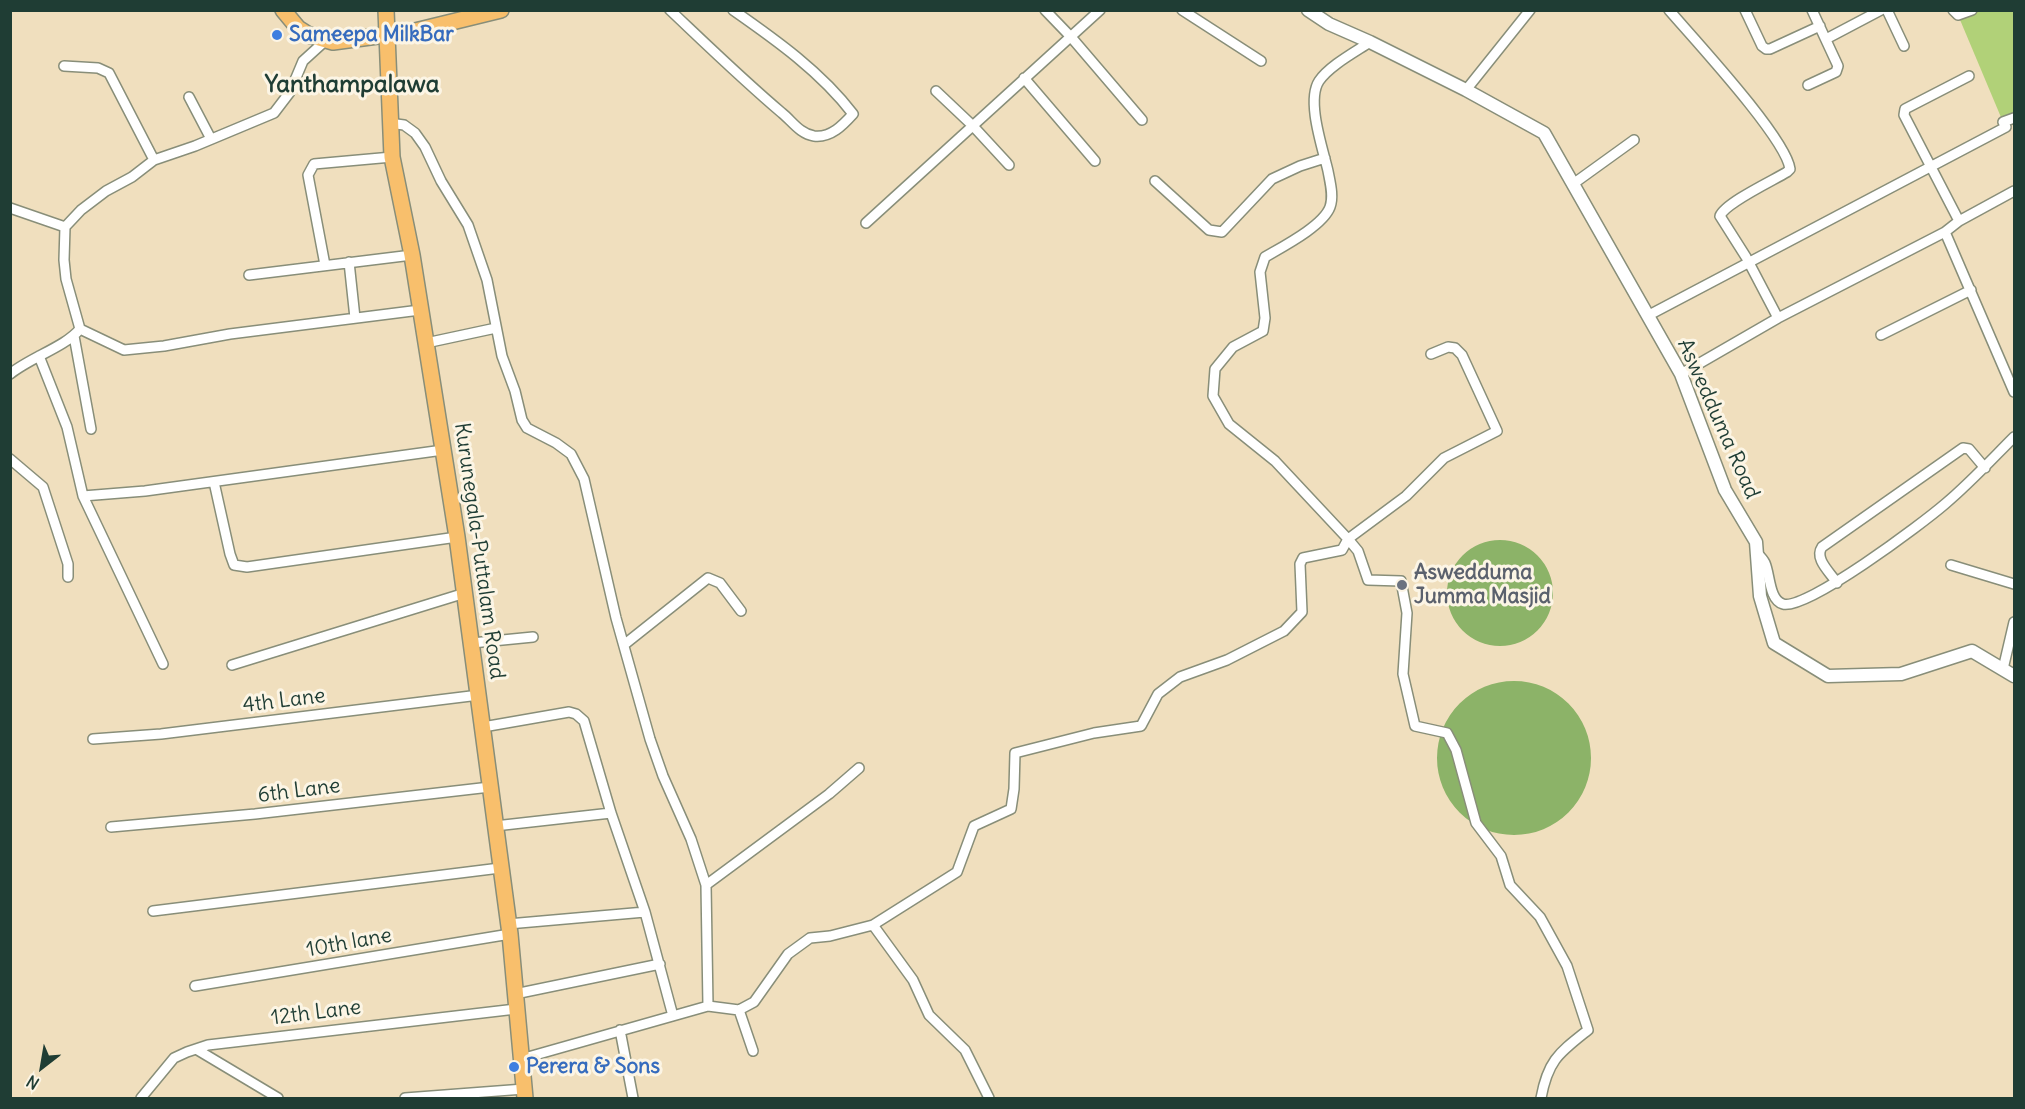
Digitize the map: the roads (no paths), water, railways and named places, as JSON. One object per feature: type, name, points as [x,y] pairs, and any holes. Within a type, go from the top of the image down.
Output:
[{"type":"main road","points":[[283,10],[298,28],[325,41],[386,36],[501,10]]},
{"type":"main road","name":"Kurunegala-Puttalam Road","points":[[386,10],[392,157],[412,255],[465,593],[509,929],[524,1094]]},
{"type":"street","points":[[670,10],[745,83],[799,129],[814,136],[822,136],[840,128],[853,114],[839,96],[783,47],[733,10]]},
{"type":"street","points":[[1045,10],[1071,36],[1142,120]]},
{"type":"street","points":[[866,223],[1100,10]]},
{"type":"street","points":[[1182,10],[1262,61]]},
{"type":"street","name":"Aswedduma Road","points":[[1308,10],[1329,24],[1466,90],[1544,133],[1681,374],[1725,490],[1756,542],[1760,596],[1774,644],[1828,676],[1901,674],[1972,651],[2009,673]]},
{"type":"street","points":[[1466,90],[1530,10]]},
{"type":"street","points":[[1668,10],[1769,130],[1789,162],[1790,169],[1734,201],[1723,210],[1720,216],[1749,263],[1778,318]]},
{"type":"street","points":[[1745,10],[1762,46],[1766,49],[1820,26]]},
{"type":"street","points":[[1808,85],[1836,72],[1836,61],[1812,10]]},
{"type":"street","points":[[1826,39],[1881,10]]},
{"type":"street","points":[[1887,10],[1904,46]]},
{"type":"street","points":[[1953,10],[1958,15],[1972,10]]},
{"type":"street","points":[[92,429],[66,279],[65,227],[81,210],[106,191],[132,177],[154,160],[274,113],[290,92],[303,60],[325,41]]},
{"type":"street","points":[[1370,42],[1345,58],[1320,79],[1314,90],[1315,113],[1331,188],[1330,208],[1310,231],[1265,257],[1260,272],[1265,318],[1263,331],[1233,347],[1215,369],[1213,396],[1229,424],[1275,461],[1348,539],[1358,551],[1368,580],[1401,581],[1407,613],[1403,674],[1415,726],[1448,733],[1456,750],[1476,823],[1501,856],[1510,885],[1540,917],[1567,966],[1588,1030],[1557,1055],[1544,1081],[1540,1098]]},
{"type":"street","points":[[64,66],[98,68],[109,73],[154,160]]},
{"type":"street","points":[[1959,220],[1904,115],[1905,110],[1969,76]]},
{"type":"street","points":[[1024,78],[1095,161]]},
{"type":"street","points":[[936,91],[1009,165]]},
{"type":"street","points":[[189,97],[211,139]]},
{"type":"street","points":[[1651,314],[1932,167],[2006,127],[2003,122],[2014,118]]},
{"type":"street","points":[[389,123],[404,125],[415,133],[468,225],[487,280],[502,356],[515,391],[522,420],[527,428],[556,443],[571,454],[584,479],[616,618],[660,767],[691,839],[706,885],[708,1006]]},
{"type":"street","points":[[1573,184],[1634,140]]},
{"type":"street","points":[[325,265],[308,175],[314,164],[392,157]]},
{"type":"street","points":[[1155,181],[1209,230],[1222,232],[1272,179],[1325,158]]},
{"type":"street","points":[[1681,374],[1778,318],[1945,232],[1959,220],[2014,191]]},
{"type":"street","points":[[10,208],[65,227]]},
{"type":"street","points":[[1945,232],[2014,392]]},
{"type":"street","points":[[249,274],[412,255]]},
{"type":"street","points":[[349,262],[355,318]]},
{"type":"street","points":[[1881,335],[1971,290]]},
{"type":"street","points":[[77,333],[124,350],[420,310]]},
{"type":"street","points":[[426,343],[496,328]]},
{"type":"street","points":[[10,374],[21,365],[77,333]]},
{"type":"street","points":[[522,1059],[708,1006],[739,1010],[754,1002],[788,954],[810,938],[873,926],[957,872],[974,826],[1011,809],[1015,753],[1094,733],[1141,726],[1158,694],[1180,678],[1227,660],[1284,631],[1302,612],[1300,564],[1303,558],[1342,550],[1348,539],[1406,496],[1444,458],[1497,431],[1462,355],[1455,348],[1448,347],[1431,354]]},
{"type":"street","points":[[39,356],[67,427],[83,496],[163,664]]},
{"type":"street","points":[[1756,553],[1764,561],[1774,596],[1779,603],[1785,605],[1799,603],[1837,583],[1945,504],[1985,468],[2014,437]]},
{"type":"street","points":[[1837,583],[1819,558],[1822,547],[1963,448],[1969,449],[1985,468]]},
{"type":"street","points":[[83,496],[145,491],[443,450]]},
{"type":"street","points":[[10,459],[43,487],[68,564],[68,577]]},
{"type":"street","points":[[214,482],[234,565],[247,567],[457,537]]},
{"type":"street","points":[[1952,565],[2014,584]]},
{"type":"street","points":[[625,644],[708,578],[720,583],[741,611]]},
{"type":"street","points":[[232,665],[465,593]]},
{"type":"street","points":[[2009,673],[2014,622]]},
{"type":"street","points":[[472,643],[533,637]]},
{"type":"street","name":"4th Lane","points":[[93,739],[161,735],[479,695]]},
{"type":"street","points":[[483,727],[569,712],[576,714],[584,721],[611,813],[645,912],[673,1016]]},
{"type":"street","points":[[706,885],[829,794],[859,768]]},
{"type":"street","name":"6th Lane","points":[[111,827],[255,814],[490,787]]},
{"type":"street","points":[[495,826],[611,813]]},
{"type":"street","points":[[153,911],[500,868]]},
{"type":"street","name":"10th lane","points":[[195,986],[509,929],[645,912]]},
{"type":"street","points":[[873,926],[913,980],[929,1015],[964,1050],[989,1098]]},
{"type":"street","name":"12th Lane","points":[[141,1098],[174,1058],[208,1045],[515,1002],[660,964]]},
{"type":"street","points":[[739,1010],[753,1051]]},
{"type":"street","points":[[620,1030],[633,1098]]},
{"type":"street","points":[[196,1049],[278,1098]]},
{"type":"street","points":[[405,1098],[524,1094]]},
{"type":"place","name":"Sameepa MilkBar","points":[[277,35]]},
{"type":"place","name":"Aswedduma Jumma Masjid","points":[[1402,585]]},
{"type":"place","name":"Perera & Sons","points":[[514,1067]]},
{"type":"district","name":"Yanthampalawa","points":[[352,85]]}]
